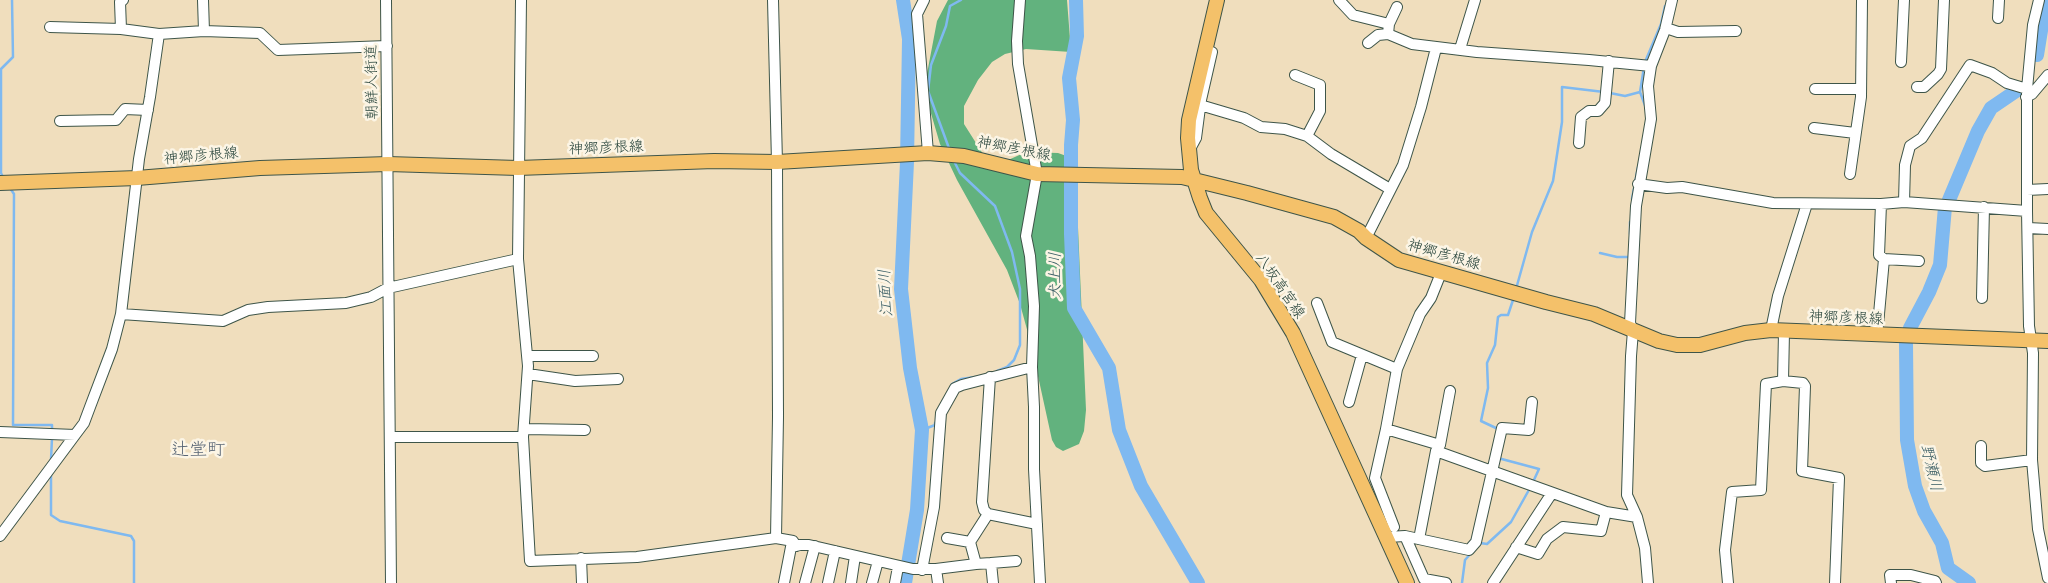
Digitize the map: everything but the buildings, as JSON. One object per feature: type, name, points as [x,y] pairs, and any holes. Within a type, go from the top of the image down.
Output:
[{"type":"main road","name":"八坂高宮線","points":[[1217,0],[1189,120],[1188,178],[1206,213],[1261,280],[1293,333],[1391,532],[1407,583]]},
{"type":"main road","name":"神郷彦根線","points":[[0,183],[137,178],[260,168],[388,164],[518,168],[714,161],[777,162],[928,153],[964,156],[1041,174],[1188,178],[1334,217],[1359,231],[1366,238],[1399,260],[1594,314],[1659,341],[1678,345],[1700,345],[1745,333],[1777,331],[2048,341]]},
{"type":"street","points":[[121,29],[120,2],[123,0]]},
{"type":"street","points":[[203,0],[204,32]]},
{"type":"street","name":"朝鮮人街道","points":[[386,0],[392,583]]},
{"type":"street","points":[[520,0],[518,259],[528,374],[524,433],[530,561],[637,557],[776,538],[793,541],[796,546]]},
{"type":"street","points":[[773,0],[777,162],[778,418],[776,538]]},
{"type":"street","points":[[924,0],[917,14],[928,153]]},
{"type":"street","points":[[1020,0],[1017,41],[1018,64],[1041,174],[1026,236],[1030,256],[1034,306],[1032,367],[1034,469],[1040,583]]},
{"type":"street","points":[[1188,150],[1196,138],[1200,105],[1224,0]]},
{"type":"street","points":[[1339,0],[1353,15],[1389,29],[1412,44],[1477,52],[1609,61],[1647,66]]},
{"type":"street","points":[[1460,49],[1475,0]]},
{"type":"street","points":[[1648,583],[1645,548],[1637,517],[1627,495],[1633,331],[1630,323],[1638,184],[1651,119],[1647,66],[1666,28],[1672,0]]},
{"type":"street","points":[[1850,174],[1860,89],[1862,0]]},
{"type":"street","points":[[1901,62],[1904,0]]},
{"type":"street","points":[[1917,87],[1924,87],[1941,69],[1944,0]]},
{"type":"street","points":[[1998,18],[1999,0]]},
{"type":"street","points":[[2039,0],[2033,25],[2026,93],[2027,210],[2033,353],[2032,460],[2043,529],[2048,578]]},
{"type":"street","points":[[1368,43],[1389,29],[1397,7]]},
{"type":"street","points":[[50,27],[121,29],[159,34],[204,32],[260,34],[278,50],[387,46]]},
{"type":"street","points":[[1666,28],[1678,32],[1736,31]]},
{"type":"street","points":[[0,536],[84,423],[112,349],[121,314],[139,159],[159,34]]},
{"type":"street","points":[[1366,238],[1403,165],[1421,107],[1436,48]]},
{"type":"street","points":[[1579,143],[1581,117],[1588,112],[1598,111],[1602,108],[1606,92],[1609,61]]},
{"type":"street","points":[[1904,202],[1905,165],[1910,146],[1922,138],[1970,65],[1992,73],[2026,93],[2032,94],[2048,75]]},
{"type":"street","points":[[1295,75],[1320,85],[1320,111],[1307,136]]},
{"type":"street","points":[[1815,89],[1860,89]]},
{"type":"street","points":[[1200,105],[1244,118],[1261,127],[1285,129],[1307,136],[1331,154],[1390,189]]},
{"type":"street","points":[[60,121],[116,120],[125,109],[148,110]]},
{"type":"street","points":[[1814,128],[1855,132]]},
{"type":"street","points":[[1638,184],[1667,188],[1682,187],[1773,203],[1881,204],[1904,202],[2027,210]]},
{"type":"street","points":[[2027,190],[2048,189]]},
{"type":"street","points":[[1783,381],[1777,331],[1778,296],[1806,204]]},
{"type":"street","points":[[1881,204],[1879,255],[1884,259],[1919,261]]},
{"type":"street","points":[[1982,298],[1984,207]]},
{"type":"street","points":[[2028,228],[2048,229]]},
{"type":"street","points":[[121,314],[223,321],[248,310],[268,307],[346,303],[371,297],[388,288],[518,259]]},
{"type":"street","points":[[1877,336],[1884,259]]},
{"type":"street","points":[[1441,273],[1430,298],[1420,314],[1398,369],[1375,478],[1391,532],[1468,550],[1476,542],[1502,428],[1529,430],[1532,402]]},
{"type":"street","points":[[1317,303],[1332,342],[1398,369]]},
{"type":"street","points":[[1349,402],[1362,355]]},
{"type":"street","points":[[527,356],[593,356]]},
{"type":"street","points":[[895,583],[909,568],[934,507],[941,413],[955,388],[1032,367]]},
{"type":"street","points":[[528,374],[575,381],[618,379]]},
{"type":"street","points":[[990,377],[982,502],[984,510],[988,514],[1038,524]]},
{"type":"street","points":[[1728,583],[1725,550],[1732,492],[1761,490],[1766,384],[1783,381],[1803,383],[1805,386],[1802,471],[1839,478],[1835,583]]},
{"type":"street","points":[[1418,539],[1450,391]]},
{"type":"street","points":[[1386,429],[1438,448],[1492,472],[1606,512],[1637,517]]},
{"type":"street","points":[[390,437],[585,430]]},
{"type":"street","points":[[0,432],[75,435]]},
{"type":"street","points":[[1981,446],[1980,463],[1985,466],[2032,460]]},
{"type":"street","points":[[1493,583],[1552,493]]},
{"type":"street","points":[[1516,548],[1538,554],[1547,539],[1564,527],[1601,531],[1606,512]]},
{"type":"street","points":[[976,564],[970,542],[988,514]]},
{"type":"street","points":[[1405,536],[1424,579],[1446,583]]},
{"type":"street","points":[[947,538],[970,542]]},
{"type":"street","points":[[784,583],[790,547],[796,546],[815,546],[909,568],[936,569],[1016,561]]},
{"type":"street","points":[[805,583],[815,546]]},
{"type":"street","points":[[828,583],[835,551]]},
{"type":"street","points":[[850,583],[855,556]]},
{"type":"street","points":[[581,558],[582,583]]},
{"type":"street","points":[[872,583],[878,561]]},
{"type":"street","points":[[991,563],[993,583]]},
{"type":"street","points":[[936,569],[938,583]]},
{"type":"street","points":[[1891,583],[1890,575],[1910,575],[1935,581],[1936,583]]},
{"type":"green space","points":[[948,0],[1067,0],[1071,52],[1026,49],[1005,54],[992,62],[978,80],[964,106],[964,124],[983,154],[1006,161],[1026,152],[1058,153],[1075,159],[1086,410],[1084,431],[1079,444],[1063,451],[1056,447],[1052,440],[1031,344],[1020,304],[1007,270],[957,180],[940,144],[930,110],[926,79],[937,21]]},
{"type":"waterway","points":[[4,179],[1,173],[1,69],[13,57],[12,0]]},
{"type":"waterway","name":"江面川","points":[[903,0],[909,39],[907,162],[901,289],[910,368],[922,430],[917,510],[905,583]]},
{"type":"waterway","points":[[950,151],[928,91],[931,65],[946,26],[950,6],[961,0]]},
{"type":"waterway","name":"犬上川","points":[[1076,0],[1077,36],[1069,78],[1073,120],[1071,145],[1071,234],[1074,308],[1109,368],[1119,430],[1141,486],[1198,583]]},
{"type":"waterway","name":"野瀬川","points":[[2037,55],[2046,0]]},
{"type":"waterway","points":[[1645,62],[1661,24],[1665,6]]},
{"type":"waterway","points":[[1644,67],[1640,92],[1646,108]]},
{"type":"waterway","points":[[1516,289],[1532,232],[1553,181],[1562,122],[1562,87],[1604,92]]},
{"type":"waterway","name":"野瀬川","points":[[1949,200],[1978,131],[1991,108],[2016,91]]},
{"type":"waterway","points":[[1610,93],[1625,96],[1640,92]]},
{"type":"waterway","points":[[954,161],[960,173],[995,206],[1012,252],[1020,289],[1020,345],[1014,360],[1007,367],[997,371]]},
{"type":"waterway","points":[[1632,199],[1638,167]]},
{"type":"waterway","points":[[10,188],[14,194],[13,425],[52,425],[52,433]]},
{"type":"waterway","name":"野瀬川","points":[[1910,328],[1929,292],[1940,265],[1945,207]]},
{"type":"waterway","points":[[1630,222],[1630,234]]},
{"type":"waterway","points":[[1600,253],[1617,257],[1630,257]]},
{"type":"waterway","points":[[1498,429],[1481,421],[1488,388],[1487,363],[1495,345],[1498,317],[1508,315],[1514,297]]},
{"type":"waterway","name":"野瀬川","points":[[1906,344],[1907,440],[1915,486],[1924,511],[1942,543],[1948,568],[1969,583]]},
{"type":"waterway","points":[[951,387],[952,384],[961,379],[975,377]]},
{"type":"waterway","points":[[922,430],[935,425],[935,423]]},
{"type":"waterway","points":[[51,460],[52,438]]},
{"type":"waterway","points":[[1498,458],[1539,469],[1533,482]]},
{"type":"waterway","points":[[51,473],[51,515],[60,521],[131,536],[134,541],[134,583]]},
{"type":"waterway","points":[[1479,545],[1480,543],[1487,544],[1511,522],[1530,488]]},
{"type":"waterway","points":[[1462,583],[1465,560],[1472,552]]},
{"type":"district","name":"辻堂町","points":[[198,450]]}]
